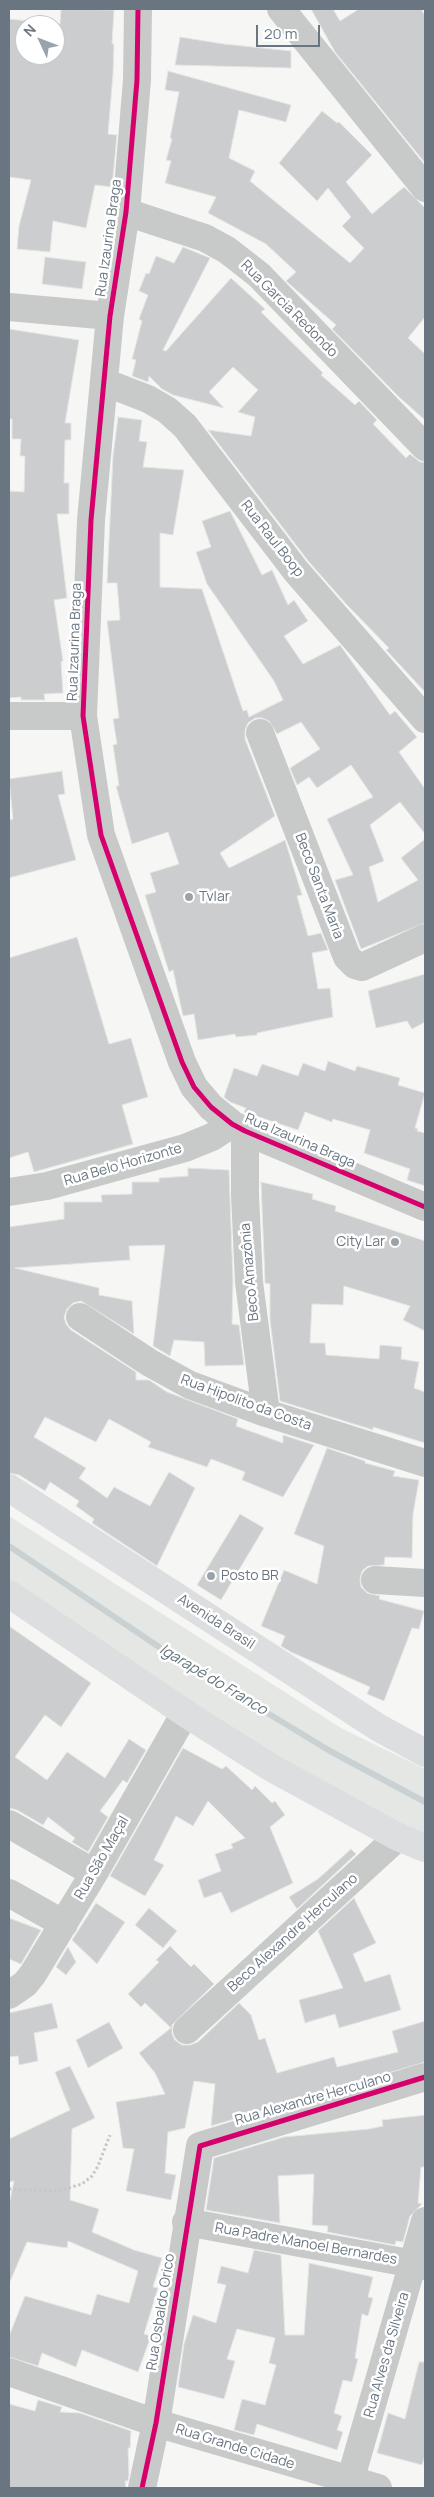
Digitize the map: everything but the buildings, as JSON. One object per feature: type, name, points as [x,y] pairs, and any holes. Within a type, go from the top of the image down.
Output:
[{"type":"highway","name":"Avenida Brasil","points":[[9,1488],[380,1728],[425,1753]]},
{"type":"highway","points":[[9,1594],[185,1713],[270,1767],[398,1837],[425,1848]]},
{"type":"street","name":"Rua Izaurina Braga","points":[[138,9],[137,80],[126,212],[110,316],[91,520],[83,716],[101,835],[182,1062],[194,1087],[211,1107],[239,1128],[425,1207]]},
{"type":"street","points":[[281,9],[425,188]]},
{"type":"street","name":"Rua Garcia Redondo","points":[[126,212],[205,238],[234,255],[259,275],[425,447]]},
{"type":"street","points":[[9,307],[110,316]]},
{"type":"street","name":"Rua Raul Boop","points":[[104,382],[148,399],[167,410],[185,426],[296,571],[425,719]]},
{"type":"street","points":[[9,716],[83,716]]},
{"type":"street","name":"Beco Santa Maria","points":[[260,733],[347,957],[355,965],[362,967],[425,938]]},
{"type":"street","name":"Rua Belo Horizonte","points":[[9,1192],[47,1186],[185,1148],[239,1128]]},
{"type":"street","name":"Beco Amazônia","points":[[239,1128],[245,1195],[249,1282],[266,1412]]},
{"type":"street","name":"Rua Hipolito da Costa","points":[[80,1317],[150,1363],[190,1385],[266,1412],[425,1463]]},
{"type":"street","points":[[375,1580],[425,1583]]},
{"type":"street","name":"Rua São Maçal","points":[[9,1995],[24,1984],[33,1974],[94,1873],[185,1713]]},
{"type":"street","points":[[9,1824],[94,1873]]},
{"type":"street","name":"Beco Alexandre Herculano","points":[[187,2030],[398,1837]]},
{"type":"street","points":[[9,1893],[64,1924]]},
{"type":"street","name":"Rua Alexandre Herculano","points":[[206,2142],[425,2078]]},
{"type":"street","name":"Rua Osbaldo Orico","points":[[142,2488],[156,2422],[198,2151],[200,2146],[206,2142]]},
{"type":"street","name":"Rua Alves da Silveira","points":[[349,2485],[420,2265],[425,2221]]},
{"type":"street","name":"Rua Padre Manoel Bernardes","points":[[186,2222],[420,2265]]},
{"type":"street","name":"Rua Grande Cidade","points":[[9,2372],[349,2485],[378,2488]]},
{"type":"path","points":[[9,2189],[58,2191],[82,2184],[92,2176],[98,2166],[110,2135]]},
{"type":"shaded area","points":[[9,1516],[341,1728],[425,1769],[425,1834],[377,1814],[307,1774],[160,1684],[9,1579]]},
{"type":"waterway","name":"Igarapé do Franco","points":[[9,1546],[162,1649],[330,1751],[425,1802]]},
{"type":"cycle path","points":[[138,9],[137,80],[126,212],[110,316],[91,520],[83,716],[101,835],[182,1062],[194,1087],[211,1107],[232,1124],[245,1131],[425,1207]]},
{"type":"cycle path","points":[[142,2488],[156,2423],[200,2146],[425,2077]]},
{"type":"place","name":"Tvlar","points":[[189,897]]},
{"type":"place","name":"City Lar","points":[[395,1242]]},
{"type":"place","name":"Posto BR","points":[[211,1576]]}]
